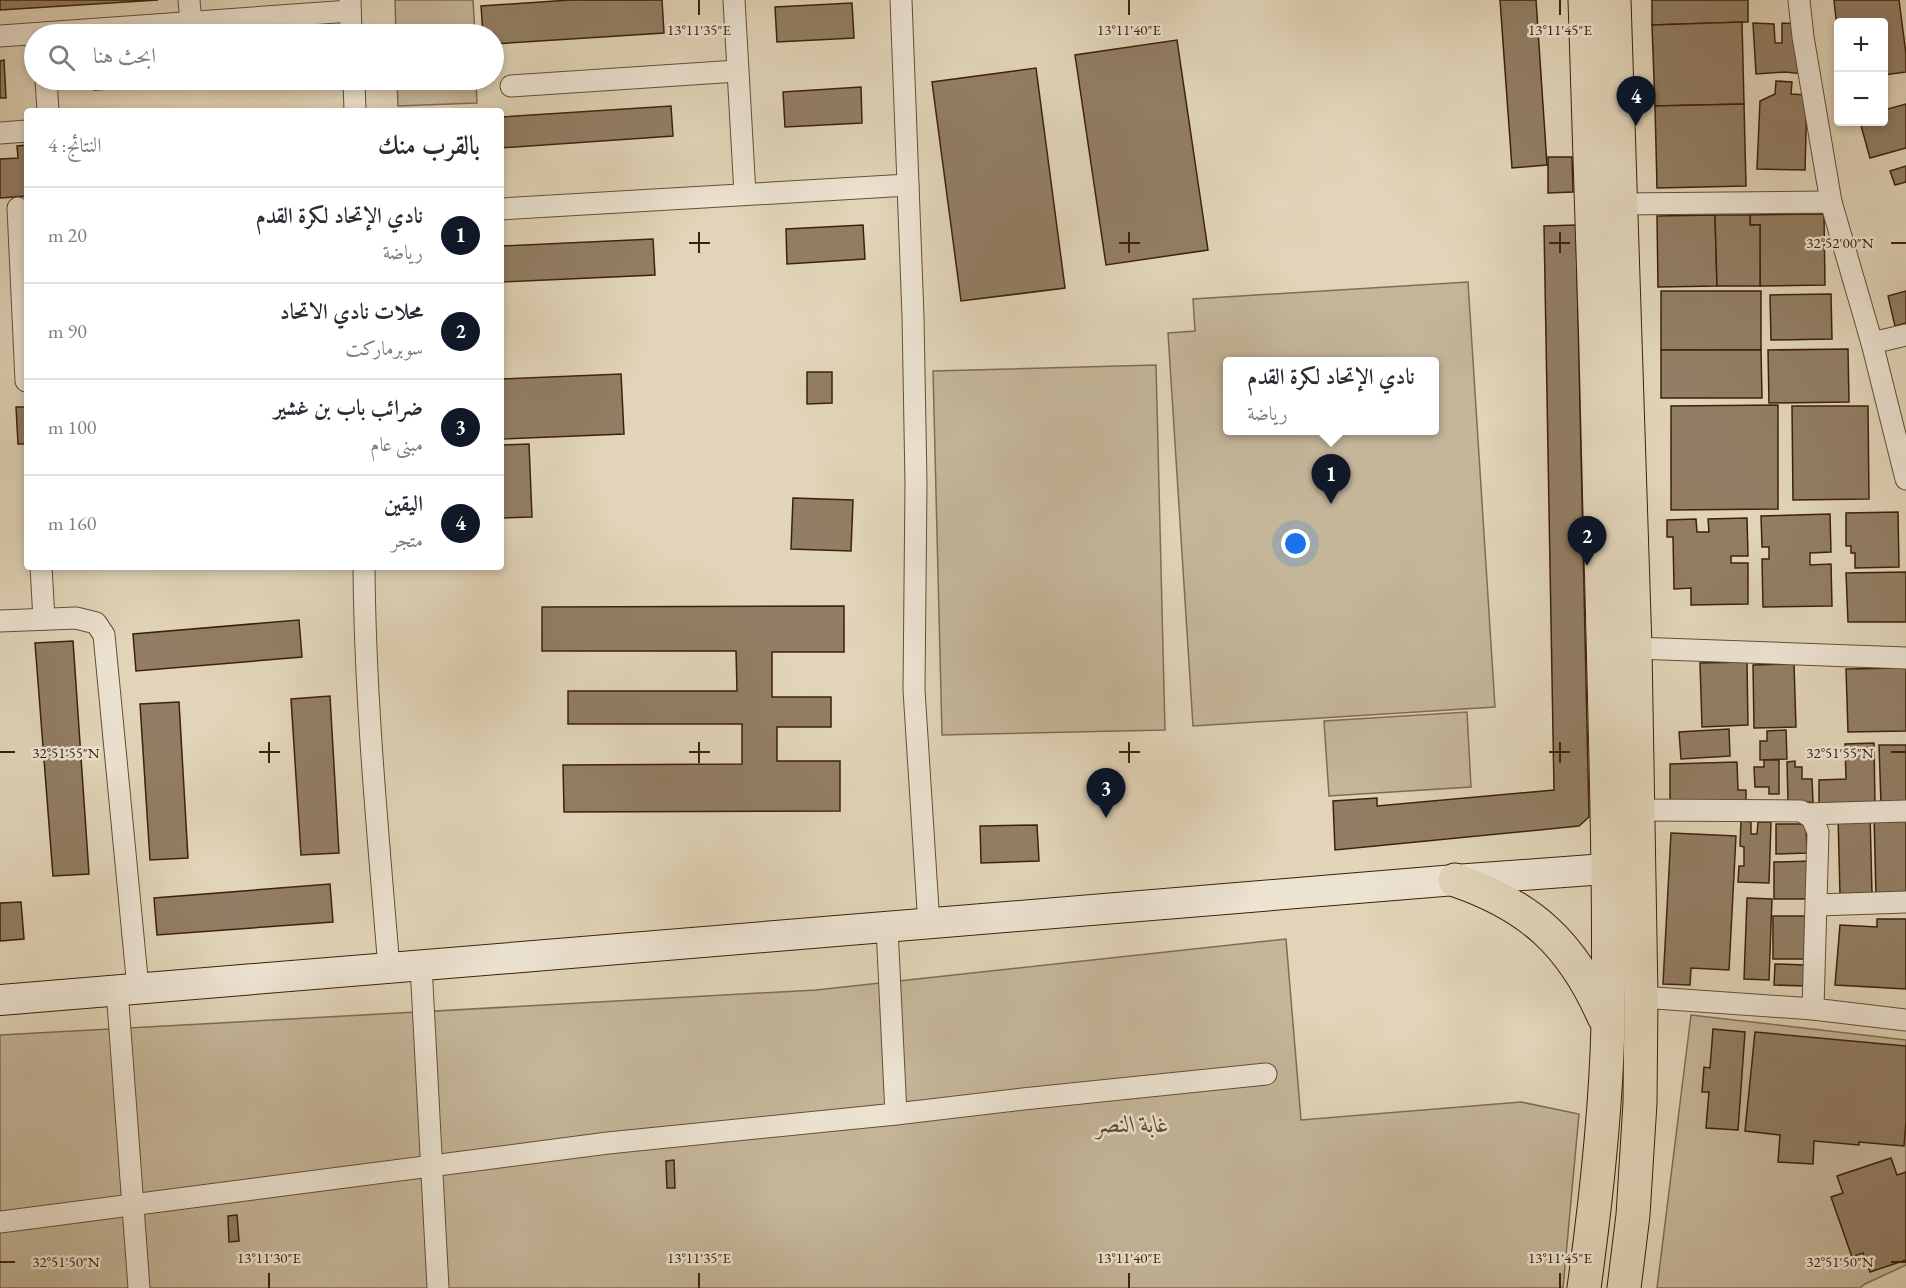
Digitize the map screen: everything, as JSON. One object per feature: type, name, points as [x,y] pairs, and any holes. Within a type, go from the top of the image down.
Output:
[{"type":"main road","points":[[1585,0],[1623,868],[1641,997],[1640,1103],[1633,1215],[1624,1288]]},
{"type":"main road","points":[[1584,1288],[1599,1159],[1608,1026],[1623,868],[1637,810],[1635,648],[1614,0]]},
{"type":"main road","points":[[1455,880],[1484,890],[1512,904],[1545,929],[1579,968],[1608,1026]]},
{"type":"street","points":[[189,0],[191,22]]},
{"type":"street","points":[[734,0],[745,194]]},
{"type":"street","points":[[901,0],[913,316],[916,483],[914,681],[929,925]]},
{"type":"street","points":[[1799,0],[1803,37],[1831,202],[1872,343],[1906,479]]},
{"type":"street","points":[[166,24],[350,5],[351,24]]},
{"type":"street","points":[[0,36],[24,35]]},
{"type":"street","points":[[511,86],[737,72]]},
{"type":"street","points":[[47,90],[48,108]]},
{"type":"street","points":[[354,90],[354,108]]},
{"type":"street","points":[[0,133],[24,131]]},
{"type":"street","points":[[504,209],[908,185]]},
{"type":"street","points":[[1622,204],[1831,202]]},
{"type":"street","points":[[15,208],[24,350]]},
{"type":"street","points":[[1872,343],[1906,335]]},
{"type":"street","points":[[41,570],[44,619]]},
{"type":"street","points":[[364,570],[370,743],[388,968]]},
{"type":"street","points":[[0,621],[76,618],[96,623],[104,635],[128,989],[133,1206],[139,1288]]},
{"type":"street","points":[[1635,648],[1906,658]]},
{"type":"street","points":[[1637,810],[1802,811],[1807,814],[1816,825],[1818,832],[1813,1009]]},
{"type":"street","points":[[1807,814],[1906,811]]},
{"type":"street","points":[[0,1000],[1623,868]]},
{"type":"street","points":[[1817,904],[1906,902]]},
{"type":"street","points":[[887,928],[896,1114]]},
{"type":"street","points":[[421,966],[438,1288]]},
{"type":"street","points":[[1641,997],[1813,1009],[1906,1020]]},
{"type":"street","points":[[0,1222],[608,1143],[1266,1074]]},
{"type":"green space","points":[[395,0],[473,0],[474,24],[396,24]]},
{"type":"green space","points":[[397,90],[476,90],[477,103],[398,106]]},
{"type":"green space","points":[[1468,282],[1495,707],[1193,726],[1168,333],[1195,331],[1193,299]]},
{"type":"green space","points":[[1156,365],[1165,730],[942,735],[933,371]]},
{"type":"green space","points":[[1467,712],[1471,787],[1329,796],[1324,721]]},
{"type":"green space","name":"غابة النصر","points":[[1286,939],[1301,1120],[1521,1102],[1579,1114],[1563,1288],[0,1288],[0,1035],[816,990]]},
{"type":"green space","points":[[1691,1015],[1906,1040],[1906,1265],[1860,1288],[1657,1288]]},
{"type":"building","points":[[0,0],[158,0],[0,10]]},
{"type":"building","points":[[570,0],[662,0],[664,33],[504,43],[504,24],[482,24],[481,6]]},
{"type":"building","points":[[1500,0],[1536,0],[1547,165],[1512,168]]},
{"type":"building","points":[[1652,0],[1748,0],[1748,22],[1652,25]]},
{"type":"building","points":[[1834,0],[1899,0],[1906,72],[1888,74],[1888,18],[1836,18]]},
{"type":"building","points":[[852,3],[854,38],[777,42],[775,7]]},
{"type":"building","points":[[1742,22],[1744,104],[1655,106],[1652,25]]},
{"type":"building","points":[[1753,23],[1774,24],[1775,43],[1782,43],[1782,23],[1800,24],[1804,74],[1785,72],[1756,74]]},
{"type":"building","points":[[1177,40],[1208,250],[1106,265],[1075,55]]},
{"type":"building","points":[[4,60],[6,98],[0,98],[0,61]]},
{"type":"building","points":[[1036,68],[1065,288],[961,301],[932,82]]},
{"type":"building","points":[[1776,81],[1792,82],[1791,94],[1807,95],[1805,170],[1757,169],[1760,101],[1775,94]]},
{"type":"building","points":[[861,87],[862,123],[785,127],[783,92]]},
{"type":"building","points":[[1744,104],[1746,186],[1657,188],[1655,106]]},
{"type":"building","points":[[1906,104],[1906,148],[1870,158],[1861,126],[1888,126],[1888,109]]},
{"type":"building","points":[[671,106],[673,136],[504,148],[504,117]]},
{"type":"building","points":[[24,145],[24,196],[0,198],[0,159],[18,158],[17,146]]},
{"type":"building","points":[[1548,157],[1572,157],[1573,192],[1548,193]]},
{"type":"building","points":[[1906,166],[1906,182],[1895,185],[1890,171]]},
{"type":"building","points":[[1824,214],[1825,285],[1760,286],[1760,225],[1750,225],[1750,215]]},
{"type":"building","points":[[1715,215],[1717,286],[1658,287],[1657,216]]},
{"type":"building","points":[[1715,215],[1750,215],[1750,225],[1760,225],[1760,286],[1717,286]]},
{"type":"building","points":[[863,225],[865,259],[787,264],[786,229]]},
{"type":"building","points":[[1576,225],[1589,817],[1579,826],[1335,850],[1333,801],[1377,798],[1377,806],[1554,790],[1544,226]]},
{"type":"building","points":[[653,239],[655,275],[504,282],[504,246]]},
{"type":"building","points":[[1661,291],[1761,291],[1761,350],[1661,350]]},
{"type":"building","points":[[1906,291],[1906,323],[1895,326],[1888,296]]},
{"type":"building","points":[[1831,294],[1832,339],[1771,340],[1770,295]]},
{"type":"building","points":[[1848,349],[1849,402],[1769,403],[1768,350]]},
{"type":"building","points":[[1661,350],[1761,350],[1762,398],[1661,398]]},
{"type":"building","points":[[807,372],[832,372],[832,403],[807,404]]},
{"type":"building","points":[[621,374],[624,434],[504,439],[504,379]]},
{"type":"building","points":[[1778,405],[1778,509],[1671,510],[1671,406]]},
{"type":"building","points":[[1792,406],[1868,406],[1869,499],[1793,500]]},
{"type":"building","points":[[16,407],[24,407],[24,444],[18,444]]},
{"type":"building","points":[[529,444],[532,517],[504,518],[504,445]]},
{"type":"building","points":[[793,498],[853,500],[851,551],[791,549]]},
{"type":"building","points":[[1898,512],[1899,567],[1855,568],[1855,553],[1851,553],[1851,546],[1846,546],[1846,513]]},
{"type":"building","points":[[1830,514],[1831,552],[1810,553],[1810,565],[1831,564],[1832,606],[1763,607],[1762,559],[1769,559],[1769,547],[1762,547],[1761,516]]},
{"type":"building","points":[[1747,518],[1748,556],[1731,556],[1731,563],[1748,563],[1748,604],[1691,605],[1691,588],[1674,589],[1673,537],[1667,537],[1667,520],[1696,519],[1697,532],[1709,532],[1708,519]]},
{"type":"building","points":[[1906,572],[1906,622],[1848,622],[1846,573]]},
{"type":"building","points":[[844,606],[844,652],[772,652],[772,697],[831,697],[831,727],[777,727],[777,761],[840,761],[840,811],[564,812],[563,765],[742,764],[742,724],[568,724],[568,691],[737,691],[736,651],[542,651],[542,607]]},
{"type":"building","points":[[299,620],[302,657],[136,671],[133,634]]},
{"type":"building","points":[[73,641],[89,874],[53,876],[35,643]]},
{"type":"building","points":[[1747,662],[1748,725],[1702,727],[1700,663]]},
{"type":"building","points":[[1794,664],[1796,727],[1754,728],[1753,665]]},
{"type":"building","points":[[1906,668],[1906,731],[1848,732],[1846,669]]},
{"type":"building","points":[[330,696],[339,853],[301,855],[291,699]]},
{"type":"building","points":[[179,702],[188,858],[150,860],[140,704]]},
{"type":"building","points":[[1729,729],[1730,756],[1681,759],[1679,732]]},
{"type":"building","points":[[1786,730],[1787,759],[1760,760],[1760,741],[1767,741],[1767,731]]},
{"type":"building","points":[[1874,743],[1875,805],[1819,806],[1819,780],[1846,779],[1845,744]]},
{"type":"building","points":[[1879,745],[1906,745],[1906,804],[1881,804]]},
{"type":"building","points":[[1764,760],[1779,760],[1779,794],[1769,794],[1769,787],[1755,787],[1754,767],[1764,767]]},
{"type":"building","points":[[1795,761],[1795,767],[1802,767],[1802,779],[1812,779],[1813,802],[1788,803],[1787,762]]},
{"type":"building","points":[[1737,762],[1738,790],[1746,790],[1746,801],[1670,802],[1670,764]]},
{"type":"building","points":[[1906,812],[1906,896],[1876,897],[1874,813]]},
{"type":"building","points":[[1870,814],[1872,894],[1840,895],[1838,815]]},
{"type":"building","points":[[1741,821],[1751,822],[1751,834],[1757,834],[1758,822],[1771,822],[1769,883],[1738,882],[1739,866],[1744,866],[1744,847],[1740,846]]},
{"type":"building","points":[[1776,824],[1806,824],[1807,853],[1776,854]]},
{"type":"building","points":[[1037,825],[1039,861],[981,863],[980,826]]},
{"type":"building","points":[[1671,833],[1736,836],[1729,970],[1691,968],[1690,985],[1663,984]]},
{"type":"building","points":[[1813,861],[1814,899],[1774,899],[1774,862]]},
{"type":"building","points":[[330,884],[333,922],[157,935],[154,898]]},
{"type":"building","points":[[1747,898],[1772,899],[1769,980],[1744,979]]},
{"type":"building","points":[[21,902],[24,939],[0,941],[0,903]]},
{"type":"building","points":[[1773,916],[1809,916],[1809,959],[1773,959]]},
{"type":"building","points":[[1877,919],[1906,919],[1906,989],[1835,985],[1840,925],[1877,927]]},
{"type":"building","points":[[1775,964],[1807,965],[1806,986],[1774,985]]},
{"type":"building","points":[[1713,1029],[1745,1032],[1738,1130],[1706,1128],[1709,1092],[1702,1092],[1704,1067],[1710,1068]]},
{"type":"building","points":[[1755,1032],[1906,1046],[1904,1146],[1814,1141],[1813,1164],[1778,1162],[1780,1135],[1745,1131]]},
{"type":"building","points":[[1891,1158],[1897,1175],[1906,1172],[1906,1260],[1870,1272],[1863,1253],[1852,1257],[1831,1197],[1843,1193],[1837,1176]]},
{"type":"building","points":[[674,1160],[675,1188],[667,1188],[666,1161]]},
{"type":"building","points":[[237,1215],[239,1241],[229,1242],[228,1216]]},
{"type":"place","name":"اليقين","points":[[1636,126]]},
{"type":"place","name":"نادي الإتحاد لكرة القدم","points":[[1331,504]]},
{"type":"place","name":"محلات نادي الاتحاد","points":[[1587,566]]},
{"type":"place","name":"ضرائب باب بن غشير","points":[[1106,818]]}]
